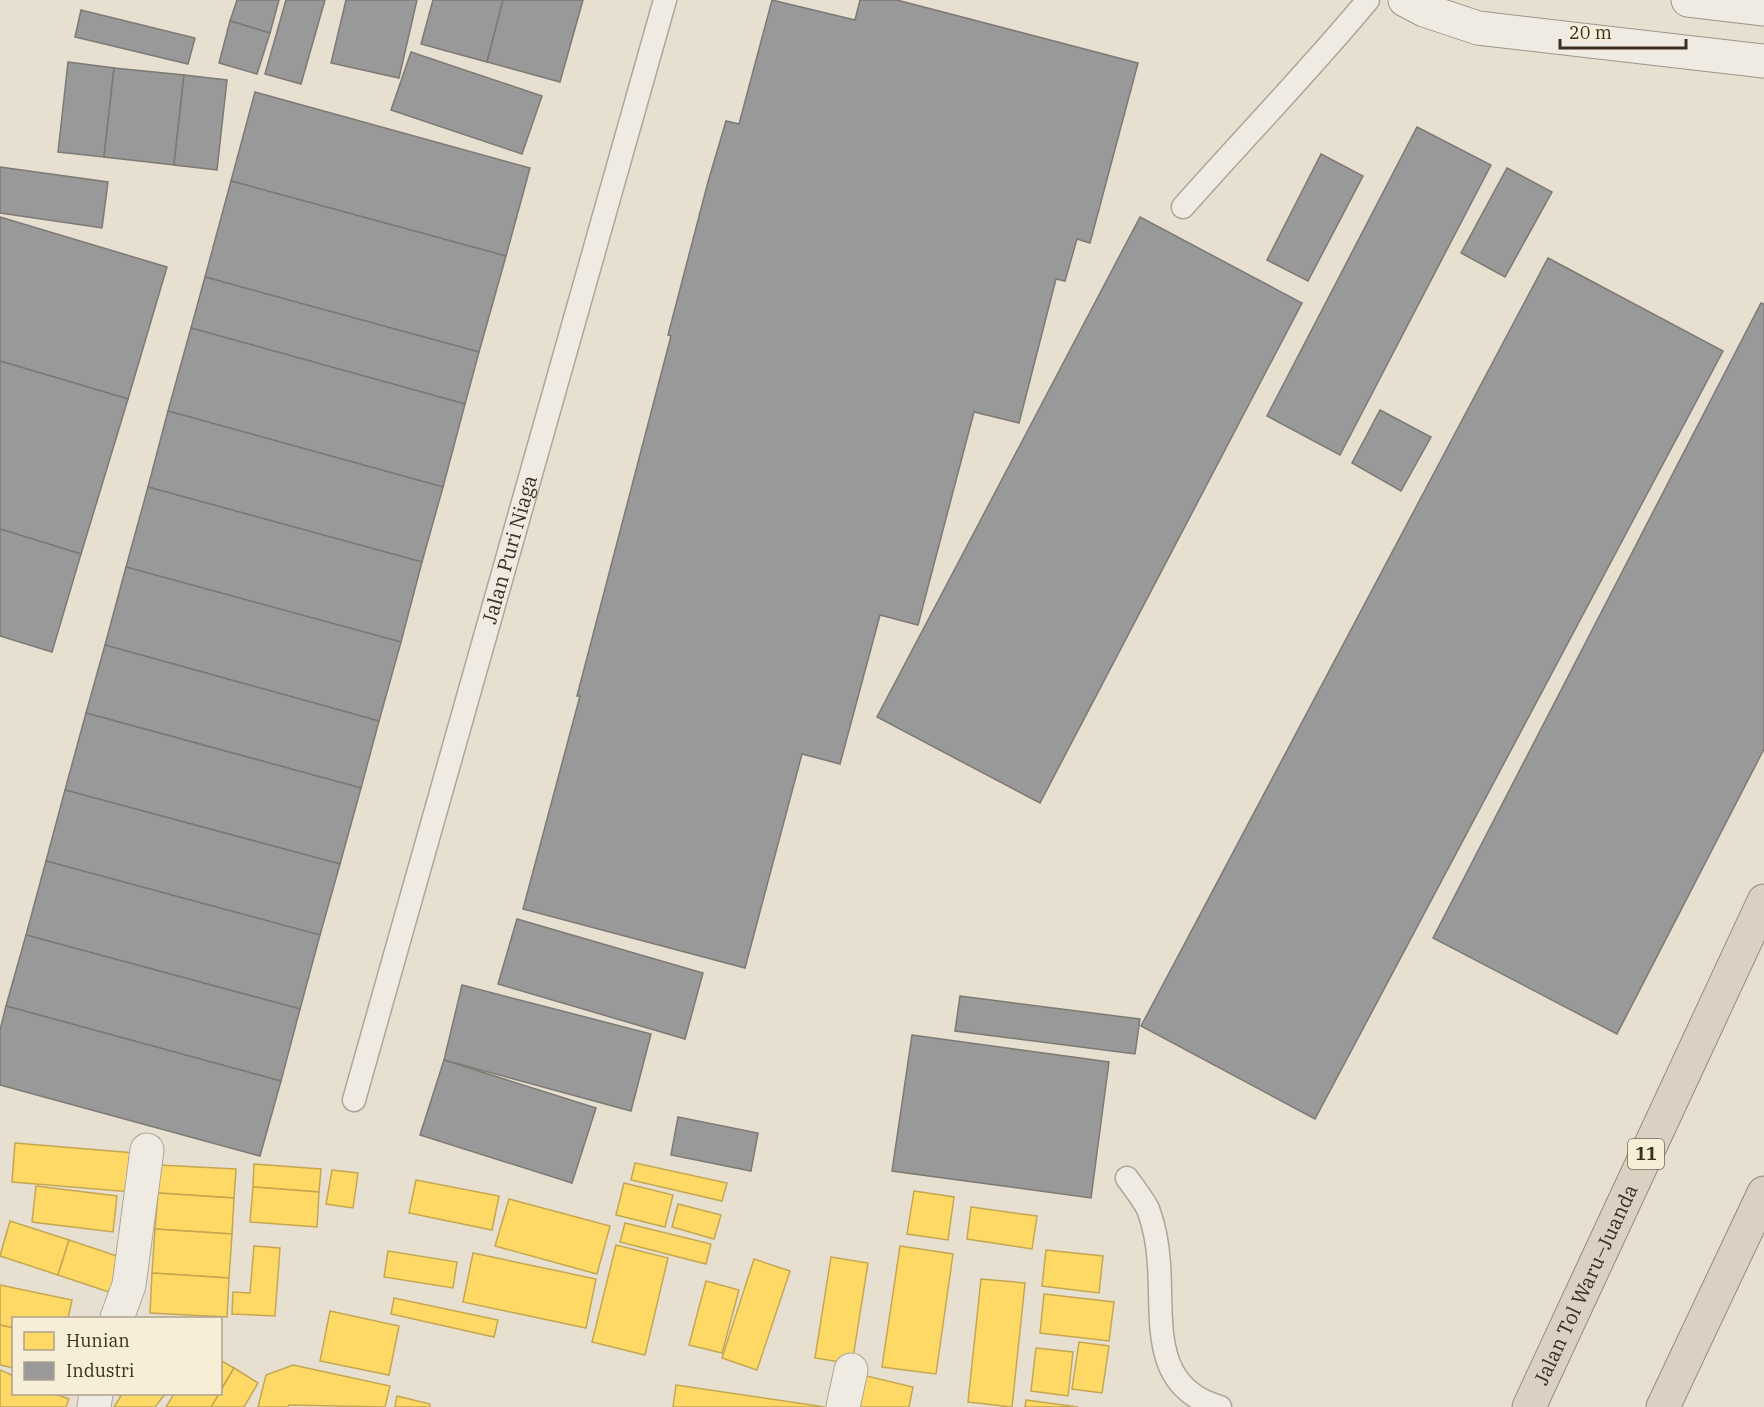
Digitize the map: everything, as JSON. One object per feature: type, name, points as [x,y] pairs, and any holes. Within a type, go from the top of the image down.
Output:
[{"type":"highway","name":"Jalan Tol Waru–Juanda","points":[[1529,1407],[1764,901]]},
{"type":"highway","points":[[1664,1407],[1764,1193]]},
{"type":"main road","points":[[1405,0],[1424,10],[1478,28],[1764,61]]},
{"type":"main road","points":[[1688,0],[1764,9]]},
{"type":"main road","points":[[117,1317],[129,1285],[147,1150]]},
{"type":"main road","points":[[843,1407],[851,1370]]},
{"type":"lane","name":"Jalan Puri Niaga","points":[[354,1100],[665,0]]},
{"type":"lane","points":[[1183,207],[1284,93],[1320,58],[1368,0]]},
{"type":"lane","points":[[1127,1178],[1148,1209],[1159,1262],[1160,1316],[1167,1363],[1183,1389],[1205,1403],[1220,1407]]},
{"type":"building: Hunian","points":[[15,1143],[135,1153],[132,1192],[12,1182]]},
{"type":"building: Hunian","points":[[635,1163],[727,1183],[722,1201],[631,1180]]},
{"type":"building: Hunian","points":[[254,1164],[321,1169],[319,1192],[253,1187]]},
{"type":"building: Hunian","points":[[159,1165],[236,1169],[234,1198],[158,1193]]},
{"type":"building: Hunian","points":[[332,1170],[358,1173],[353,1208],[326,1204]]},
{"type":"building: Hunian","points":[[416,1180],[499,1196],[492,1230],[409,1213]]},
{"type":"building: Hunian","points":[[624,1183],[673,1195],[665,1227],[616,1215]]},
{"type":"building: Hunian","points":[[36,1186],[117,1196],[113,1232],[32,1222]]},
{"type":"building: Hunian","points":[[253,1187],[319,1192],[317,1227],[250,1222]]},
{"type":"building: Hunian","points":[[914,1191],[954,1197],[948,1240],[907,1234]]},
{"type":"building: Hunian","points":[[158,1193],[234,1198],[232,1234],[155,1229]]},
{"type":"building: Hunian","points":[[509,1199],[610,1226],[597,1274],[495,1246]]},
{"type":"building: Hunian","points":[[678,1204],[721,1215],[714,1239],[672,1227]]},
{"type":"building: Hunian","points":[[971,1207],[1037,1216],[1032,1249],[967,1239]]},
{"type":"building: Hunian","points":[[10,1221],[69,1240],[58,1275],[0,1256]]},
{"type":"building: Hunian","points":[[625,1223],[711,1244],[706,1264],[620,1242]]},
{"type":"building: Hunian","points":[[155,1229],[232,1234],[229,1278],[152,1273]]},
{"type":"building: Hunian","points":[[69,1240],[123,1258],[112,1293],[58,1275]]},
{"type":"building: Hunian","points":[[616,1245],[668,1258],[645,1355],[592,1342]]},
{"type":"building: Hunian","points":[[254,1246],[280,1248],[275,1316],[232,1314],[233,1292],[250,1293]]},
{"type":"building: Hunian","points":[[900,1246],[953,1254],[936,1374],[882,1367]]},
{"type":"building: Hunian","points":[[1046,1250],[1103,1256],[1099,1293],[1042,1286]]},
{"type":"building: Hunian","points":[[388,1251],[457,1262],[453,1288],[384,1277]]},
{"type":"building: Hunian","points":[[473,1253],[596,1279],[586,1328],[463,1302]]},
{"type":"building: Hunian","points":[[831,1257],[868,1263],[852,1364],[815,1358]]},
{"type":"building: Hunian","points":[[754,1259],[790,1271],[757,1370],[722,1358]]},
{"type":"building: Hunian","points":[[152,1273],[229,1278],[227,1317],[150,1313]]},
{"type":"building: Hunian","points":[[981,1279],[1025,1283],[1012,1407],[968,1402]]},
{"type":"building: Hunian","points":[[706,1281],[739,1290],[722,1353],[689,1345]]},
{"type":"building: Hunian","points":[[0,1285],[72,1300],[68,1317],[12,1317],[12,1328],[0,1325]]},
{"type":"building: Hunian","points":[[1044,1294],[1114,1302],[1109,1341],[1040,1333]]},
{"type":"building: Hunian","points":[[394,1298],[498,1320],[494,1337],[391,1314]]},
{"type":"building: Hunian","points":[[330,1311],[399,1326],[389,1375],[320,1361]]},
{"type":"building: Hunian","points":[[0,1325],[12,1328],[12,1368],[0,1365]]},
{"type":"building: Hunian","points":[[1079,1342],[1109,1346],[1102,1393],[1072,1389]]},
{"type":"building: Hunian","points":[[1036,1348],[1073,1352],[1068,1396],[1031,1391]]},
{"type":"building: Hunian","points":[[222,1361],[234,1368],[222,1388]]},
{"type":"building: Hunian","points":[[293,1365],[390,1386],[385,1407],[289,1405],[288,1407],[258,1407],[266,1375]]},
{"type":"building: Hunian","points":[[234,1368],[258,1383],[244,1407],[211,1407],[218,1395],[222,1395],[222,1388]]},
{"type":"building: Hunian","points":[[0,1370],[12,1375],[12,1395],[58,1395],[69,1399],[66,1407],[0,1407]]},
{"type":"building: Hunian","points":[[858,1374],[913,1387],[909,1407],[850,1407]]},
{"type":"building: Hunian","points":[[676,1385],[825,1407],[673,1407]]},
{"type":"building: Hunian","points":[[119,1395],[164,1395],[155,1407],[114,1407],[121,1396]]},
{"type":"building: Hunian","points":[[173,1395],[218,1395],[211,1407],[166,1407]]},
{"type":"building: Hunian","points":[[397,1396],[430,1404],[430,1407],[395,1407]]},
{"type":"building: Hunian","points":[[1026,1400],[1078,1407],[1025,1407]]},
{"type":"building: Industri","points":[[237,0],[279,0],[270,33],[230,21]]},
{"type":"building: Industri","points":[[286,0],[325,0],[301,84],[265,74]]},
{"type":"building: Industri","points":[[346,0],[417,0],[399,78],[331,63]]},
{"type":"building: Industri","points":[[433,0],[503,0],[487,62],[421,44]]},
{"type":"building: Industri","points":[[503,0],[583,0],[560,82],[487,62]]},
{"type":"building: Industri","points":[[772,0],[855,20],[860,0],[897,0],[1138,63],[1090,243],[1077,239],[1065,281],[1056,279],[1019,423],[974,412],[918,625],[880,615],[840,764],[802,754],[745,968],[523,909],[580,696],[577,696],[671,336],[668,335],[708,182],[726,121],[739,124]]},
{"type":"building: Industri","points":[[81,10],[195,38],[188,64],[75,37]]},
{"type":"building: Industri","points":[[230,21],[270,33],[257,74],[219,63]]},
{"type":"building: Industri","points":[[411,52],[542,96],[522,154],[391,110]]},
{"type":"building: Industri","points":[[68,62],[114,68],[104,157],[58,152]]},
{"type":"building: Industri","points":[[114,68],[184,75],[174,165],[104,157]]},
{"type":"building: Industri","points":[[184,75],[227,80],[217,170],[174,165]]},
{"type":"building: Industri","points":[[255,92],[530,168],[506,256],[231,181]]},
{"type":"building: Industri","points":[[1417,127],[1491,165],[1340,455],[1267,416]]},
{"type":"building: Industri","points":[[1321,154],[1363,176],[1308,281],[1267,260]]},
{"type":"building: Industri","points":[[0,167],[108,182],[102,228],[0,213]]},
{"type":"building: Industri","points":[[1507,168],[1552,192],[1505,277],[1461,253]]},
{"type":"building: Industri","points":[[231,181],[506,256],[479,352],[205,277]]},
{"type":"building: Industri","points":[[0,217],[167,267],[128,399],[0,361]]},
{"type":"building: Industri","points":[[1140,217],[1302,303],[1040,803],[877,717]]},
{"type":"building: Industri","points":[[1548,258],[1723,351],[1315,1119],[1141,1026]]},
{"type":"building: Industri","points":[[205,277],[479,352],[465,404],[191,328]]},
{"type":"building: Industri","points":[[1761,303],[1764,304],[1764,749],[1617,1034],[1433,938]]},
{"type":"building: Industri","points":[[191,328],[465,404],[443,487],[168,411]]},
{"type":"building: Industri","points":[[0,361],[128,399],[81,554],[0,529]]},
{"type":"building: Industri","points":[[1380,410],[1431,437],[1401,491],[1352,463]]},
{"type":"building: Industri","points":[[168,411],[443,487],[422,562],[148,487]]},
{"type":"building: Industri","points":[[148,487],[422,562],[401,642],[126,567]]},
{"type":"building: Industri","points":[[0,529],[81,554],[52,652],[0,636]]},
{"type":"building: Industri","points":[[126,567],[401,642],[379,721],[105,645]]},
{"type":"building: Industri","points":[[105,645],[379,721],[361,788],[86,713]]},
{"type":"building: Industri","points":[[86,713],[361,788],[340,864],[65,790]]},
{"type":"building: Industri","points":[[65,790],[340,864],[320,935],[46,861]]},
{"type":"building: Industri","points":[[46,861],[320,935],[300,1009],[26,935]]},
{"type":"building: Industri","points":[[517,919],[703,973],[685,1039],[498,984]]},
{"type":"building: Industri","points":[[26,935],[300,1009],[281,1081],[6,1006]]},
{"type":"building: Industri","points":[[462,985],[651,1034],[631,1111],[444,1060]]},
{"type":"building: Industri","points":[[960,996],[1140,1019],[1135,1054],[955,1031]]},
{"type":"building: Industri","points":[[6,1006],[281,1081],[260,1156],[0,1085],[0,1030]]},
{"type":"building: Industri","points":[[912,1035],[1109,1062],[1091,1198],[892,1171]]},
{"type":"building: Industri","points":[[444,1060],[596,1108],[572,1183],[420,1135]]},
{"type":"building: Industri","points":[[678,1117],[758,1133],[751,1171],[671,1155]]}]
